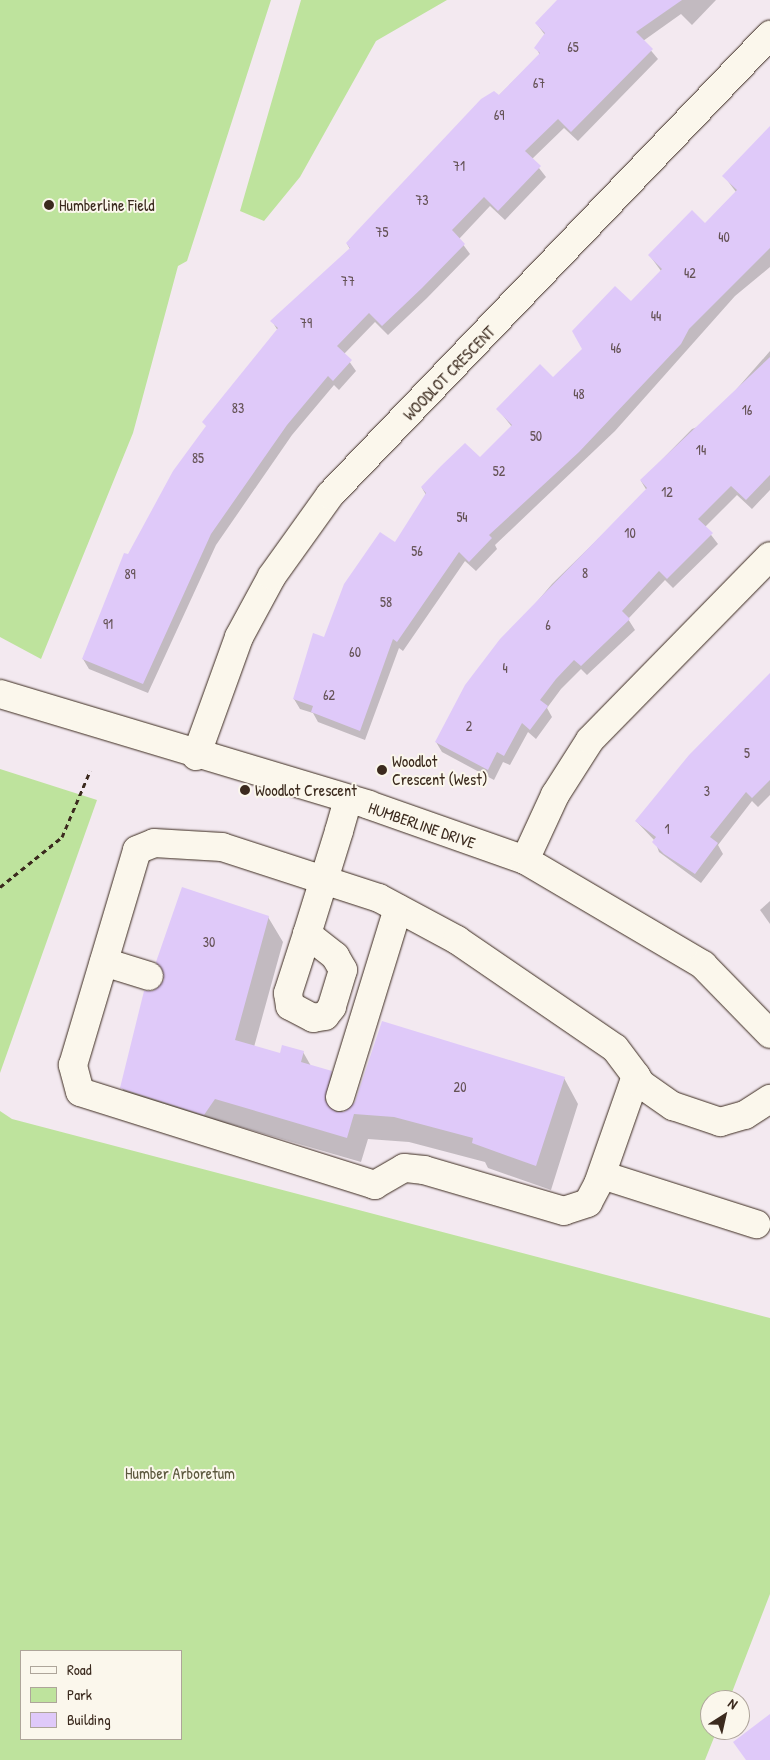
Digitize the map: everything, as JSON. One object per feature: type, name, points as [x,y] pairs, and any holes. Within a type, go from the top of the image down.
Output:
[{"type":"street","name":"WOODLOT CRESCENT","points":[[196,756],[239,637],[272,576],[330,495],[770,36]]},
{"type":"street","points":[[525,860],[555,795],[590,740],[770,556]]},
{"type":"street","name":"HUMBERLINE DRIVE","points":[[0,694],[196,756],[348,800],[525,860],[703,965],[770,1034]]},
{"type":"street","points":[[306,934],[348,800]]},
{"type":"street","points":[[636,1076],[602,1174],[588,1203],[564,1211],[424,1170],[404,1168],[375,1185],[80,1092],[73,1065],[137,850],[154,843],[222,848],[324,878],[398,909],[457,940],[615,1048],[636,1076],[673,1106],[720,1122],[745,1115],[770,1099]]},
{"type":"street","points":[[340,1097],[398,909]]},
{"type":"street","points":[[104,962],[148,976]]},
{"type":"street","points":[[602,1174],[756,1224]]},
{"type":"path","points":[[0,887],[62,837],[90,771]]},
{"type":"green space","points":[[0,0],[271,0],[187,261],[178,266],[133,433],[41,659],[0,637]]},
{"type":"green space","points":[[301,0],[447,0],[376,41],[300,177],[264,221],[240,211]]},
{"type":"green space","points":[[0,769],[97,800],[0,1073]]},
{"type":"green space","name":"Humber Arboretum","points":[[0,1111],[12,1119],[770,1318],[770,1594],[733,1690],[700,1690],[700,1740],[713,1740],[705,1760],[0,1760]]},
{"type":"building","points":[[557,0],[682,0],[636,32],[653,49],[571,132],[558,119],[525,151],[541,166],[498,211],[484,197],[452,230],[465,244],[422,288],[382,326],[369,313],[337,346],[352,360],[333,381],[328,376],[287,425],[211,534],[143,684],[82,659],[124,553],[128,554],[173,471],[206,426],[202,422],[278,328],[270,321],[350,248],[346,243],[481,99],[494,91],[499,95],[540,53],[534,48],[545,33],[535,23]]},
{"type":"building","points":[[770,126],[770,248],[689,329],[681,344],[579,452],[489,535],[492,538],[469,562],[459,552],[397,642],[393,639],[360,731],[311,712],[313,706],[293,699],[313,633],[324,637],[344,584],[380,532],[395,542],[426,493],[421,487],[441,466],[465,443],[480,457],[512,425],[496,409],[540,364],[553,377],[582,349],[572,331],[615,286],[631,301],[662,269],[648,255],[692,210],[705,223],[737,190],[722,176]]},
{"type":"building","points":[[770,357],[770,475],[746,500],[731,486],[698,519],[713,533],[667,579],[659,571],[622,611],[630,619],[581,666],[574,660],[540,700],[548,706],[530,730],[522,723],[504,756],[497,752],[488,770],[435,742],[465,685],[500,639],[647,488],[640,480]]},
{"type":"building","points":[[770,673],[770,780],[752,798],[746,792],[710,837],[718,843],[695,874],[664,854],[652,842],[656,837],[635,821],[689,755]]},
{"type":"building","points":[[182,887],[269,916],[235,1040],[280,1053],[282,1045],[304,1051],[301,1062],[332,1071],[325,1100],[336,1112],[344,1112],[355,1102],[382,1021],[565,1077],[536,1166],[472,1143],[473,1138],[394,1117],[354,1114],[347,1138],[215,1099],[204,1115],[120,1088],[144,991],[153,991],[164,980],[156,962]]},
{"type":"building","points":[[770,1714],[770,1760],[746,1760],[733,1742],[736,1740],[750,1740],[750,1729]]},
{"type":"place","name":"Humberline Field","points":[[49,205]]},
{"type":"place","name":"Woodlot Crescent (West)","points":[[382,770]]},
{"type":"place","name":"Woodlot Crescent","points":[[245,790]]}]
